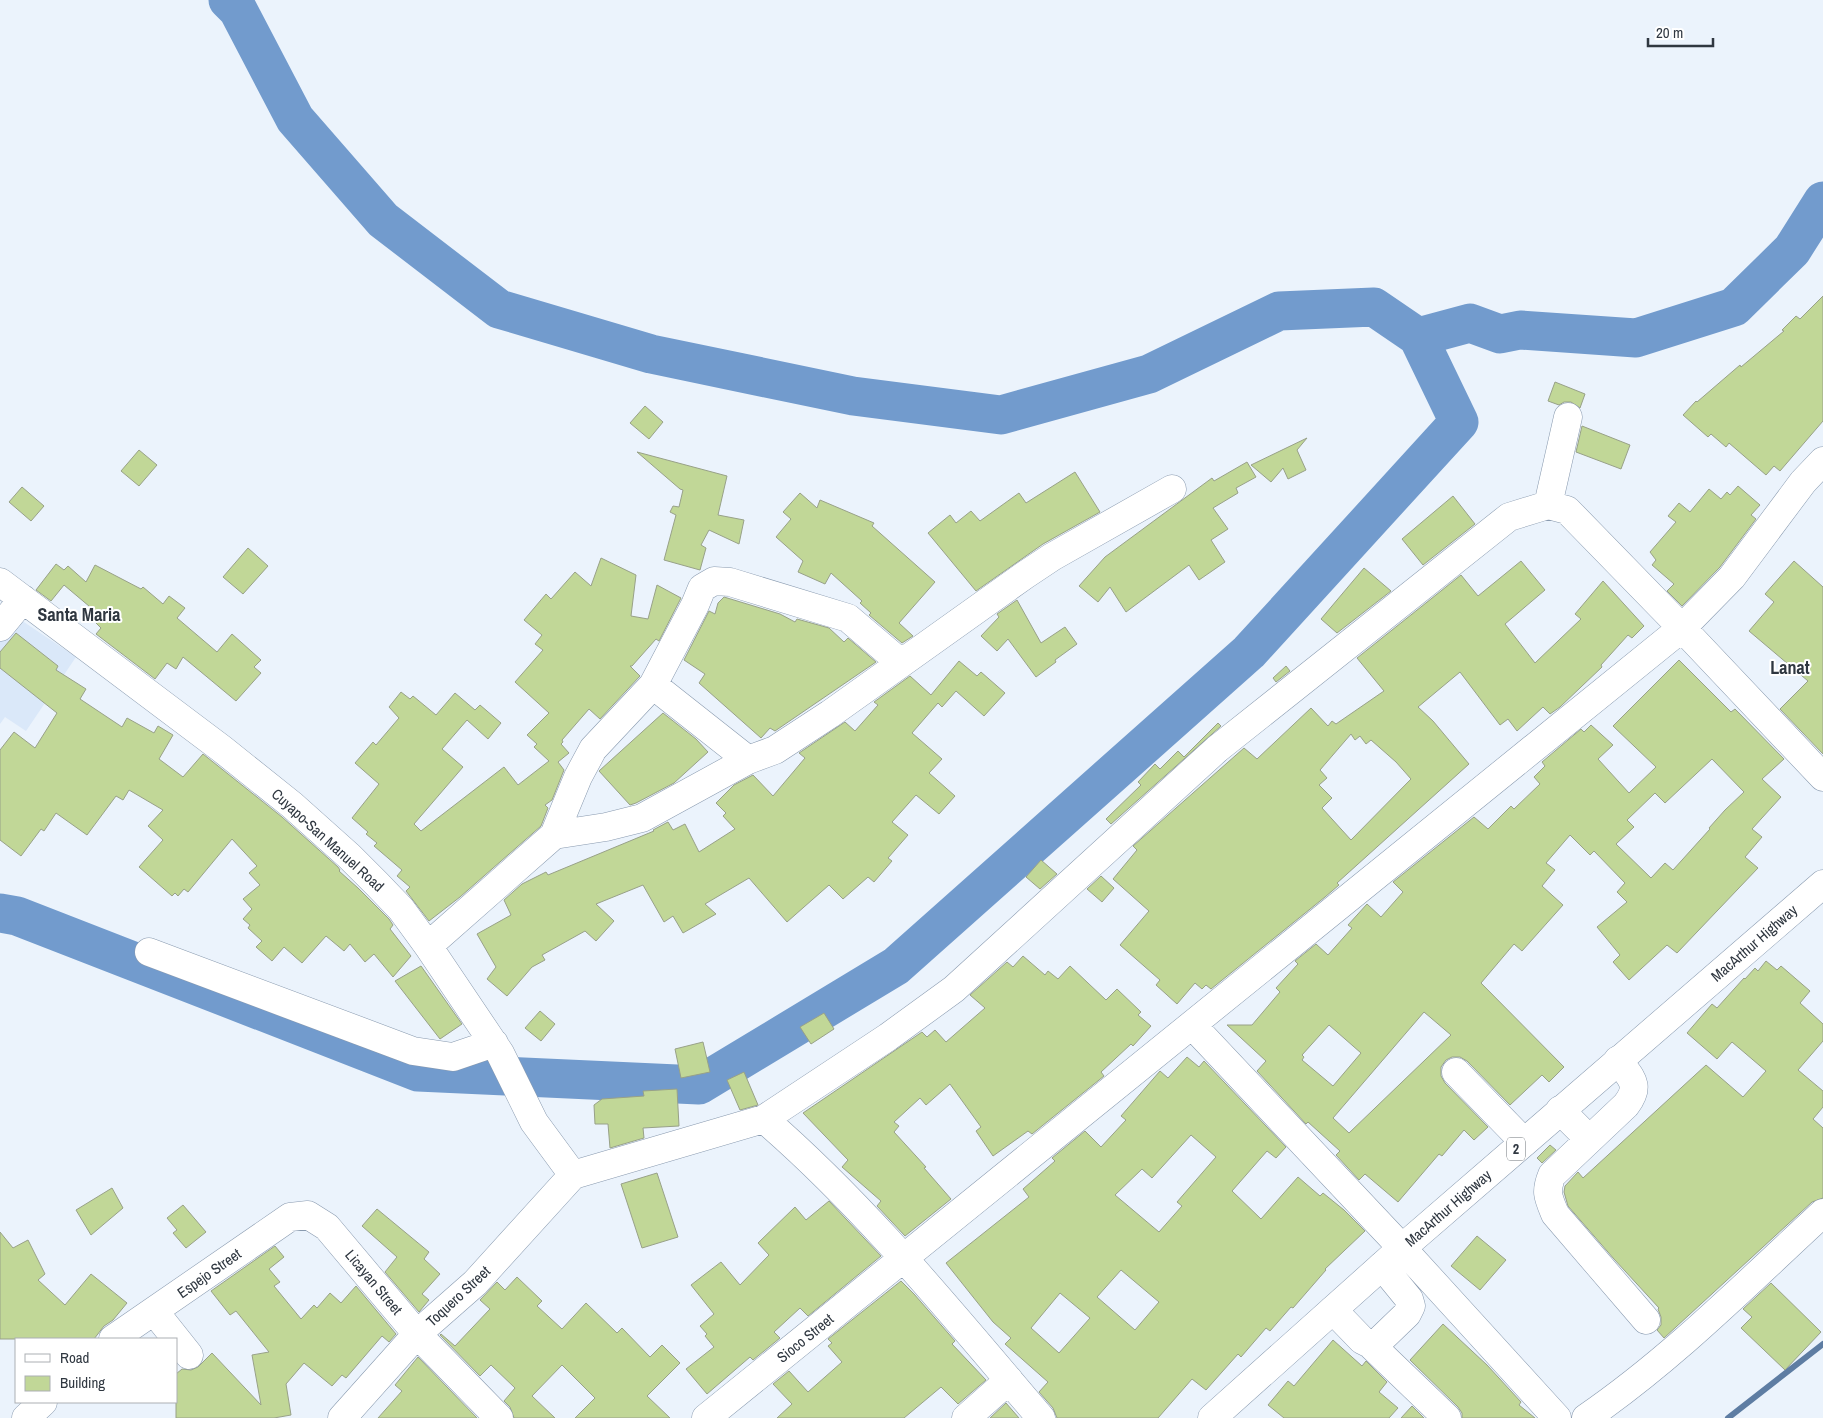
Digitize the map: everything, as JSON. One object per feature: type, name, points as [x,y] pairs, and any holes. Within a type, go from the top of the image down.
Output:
[{"type":"main road","points":[[1548,505],[1568,416]]},
{"type":"main road","name":"Sioco Street","points":[[706,1418],[1682,628],[1732,578],[1803,482],[1823,462]]},
{"type":"main road","points":[[554,835],[606,827],[642,818],[748,760],[775,750],[806,731],[997,593],[1052,557],[1172,489]]},
{"type":"main road","points":[[573,1175],[764,1119],[888,1037],[954,989],[1217,749],[1508,517],[1548,505],[1567,510],[1823,777]]},
{"type":"main road","points":[[428,946],[554,835],[578,777],[593,749],[653,685],[702,588],[714,581],[730,582],[848,618],[901,663]]},
{"type":"main road","name":"Cuyapo-San Manuel Road","points":[[0,582],[222,749],[350,856],[401,909],[428,946],[497,1048],[534,1122],[573,1175]]},
{"type":"main road","points":[[0,627],[23,599]]},
{"type":"main road","points":[[653,685],[748,760]]},
{"type":"main road","name":"MacArthur Highway","points":[[1212,1418],[1560,1110],[1823,884]]},
{"type":"main road","points":[[149,952],[413,1051],[453,1057],[497,1048]]},
{"type":"main road","points":[[1192,1025],[1392,1257],[1557,1418]]},
{"type":"main road","points":[[1618,1060],[1634,1085],[1633,1095],[1626,1105],[1552,1175],[1547,1187],[1554,1214],[1646,1320]]},
{"type":"main road","points":[[1456,1072],[1524,1142]]},
{"type":"main road","points":[[1560,1110],[1589,1139]]},
{"type":"main road","points":[[764,1119],[818,1168],[903,1258],[1041,1418]]},
{"type":"main road","name":"Toquero Street","points":[[342,1418],[417,1334],[474,1283],[573,1175]]},
{"type":"main road","points":[[1586,1418],[1618,1396],[1666,1358],[1823,1213]]},
{"type":"main road","name":"Licayan Street","points":[[308,1215],[327,1227],[417,1334],[499,1418]]},
{"type":"main road","name":"Espejo Street","points":[[114,1338],[290,1217],[308,1215]]},
{"type":"main road","points":[[1370,1344],[1379,1341],[1407,1314],[1411,1306],[1410,1298],[1392,1257]]},
{"type":"main road","points":[[1333,1310],[1362,1340],[1370,1344],[1447,1418]]},
{"type":"main road","points":[[154,1311],[175,1338]]},
{"type":"main road","points":[[178,1341],[189,1355]]},
{"type":"main road","points":[[966,1418],[1009,1380]]},
{"type":"main road","points":[[26,1418],[42,1403]]},
{"type":"shaded area","points":[[0,606],[76,657],[26,731],[5,717],[0,724]]},
{"type":"building","points":[[1823,296],[1823,421],[1780,471],[1774,466],[1766,475],[1729,443],[1726,447],[1711,434],[1708,437],[1683,415],[1696,401],[1784,331],[1782,330],[1796,316],[1800,319]]},
{"type":"building","points":[[1555,382],[1585,394],[1580,408],[1571,402],[1564,402],[1559,405],[1548,401]]},
{"type":"building","points":[[645,406],[663,422],[649,439],[630,423]]},
{"type":"building","points":[[1582,426],[1630,445],[1621,469],[1576,452]]},
{"type":"building","points":[[1307,438],[1297,450],[1306,470],[1288,479],[1283,468],[1271,482],[1251,465]]},
{"type":"building","points":[[139,450],[157,465],[139,486],[121,471]]},
{"type":"building","points":[[637,452],[727,476],[718,515],[744,520],[739,544],[709,530],[701,545],[706,548],[700,570],[664,560],[676,515],[670,512],[673,506],[679,507],[683,490]]},
{"type":"building","points":[[1247,462],[1256,477],[1236,488],[1238,493],[1213,508],[1228,529],[1211,540],[1225,562],[1199,580],[1189,565],[1126,612],[1110,587],[1098,602],[1079,586],[1105,557],[1212,478],[1214,481]]},
{"type":"building","points":[[1075,472],[1100,512],[1043,544],[976,591],[928,533],[950,515],[956,523],[971,511],[980,521],[1019,493],[1026,503]]},
{"type":"building","points":[[1738,486],[1760,505],[1751,515],[1756,519],[1720,567],[1682,606],[1667,591],[1674,584],[1652,565],[1656,560],[1650,552],[1676,522],[1668,516],[1679,503],[1690,512],[1709,489],[1721,499],[1727,492],[1730,495]]},
{"type":"building","points":[[22,487],[44,506],[31,521],[9,502]]},
{"type":"building","points":[[800,493],[817,508],[820,500],[874,523],[872,526],[935,582],[899,623],[913,636],[902,643],[869,615],[871,613],[860,603],[862,601],[831,573],[825,584],[798,572],[803,561],[776,537],[791,519],[783,512]]},
{"type":"building","points":[[1453,496],[1475,524],[1423,565],[1402,539]]},
{"type":"building","points":[[248,548],[268,566],[243,594],[223,577]]},
{"type":"building","points":[[601,558],[636,575],[631,616],[648,619],[657,585],[681,598],[659,641],[656,639],[630,666],[640,676],[600,719],[589,709],[562,740],[561,744],[569,753],[558,762],[564,770],[552,800],[545,805],[548,808],[541,826],[460,897],[429,921],[406,891],[410,887],[397,876],[402,870],[374,846],[377,843],[352,818],[379,784],[355,763],[373,742],[376,745],[399,718],[389,707],[401,692],[410,699],[413,696],[436,715],[455,693],[475,710],[480,705],[501,723],[488,739],[467,720],[442,749],[463,767],[414,824],[421,831],[504,767],[518,785],[549,761],[534,747],[537,744],[527,735],[549,713],[515,682],[543,650],[535,644],[542,635],[524,620],[546,594],[551,599],[575,572],[591,586]]},
{"type":"building","points":[[1521,561],[1545,590],[1505,624],[1535,663],[1581,619],[1575,614],[1603,581],[1644,626],[1632,638],[1628,635],[1601,665],[1602,667],[1560,707],[1550,714],[1543,707],[1517,731],[1508,719],[1500,725],[1460,672],[1418,707],[1433,721],[1469,764],[1337,883],[1339,885],[1325,897],[1211,989],[1206,985],[1202,989],[1195,983],[1177,1004],[1156,985],[1160,980],[1120,945],[1149,911],[1113,879],[1137,850],[1133,846],[1244,748],[1257,759],[1311,708],[1328,726],[1332,721],[1336,724],[1384,691],[1357,658],[1461,575],[1478,596]],"holes":[[[1351,734],[1355,740],[1360,736],[1366,744],[1371,740],[1396,762],[1411,779],[1351,840],[1322,808],[1332,798],[1319,785],[1327,778],[1320,770]]]},
{"type":"building","points":[[1794,561],[1823,587],[1823,754],[1780,709],[1808,681],[1749,631],[1774,602],[1765,594]]},
{"type":"building","points":[[56,564],[64,570],[68,566],[86,582],[95,565],[141,589],[143,587],[163,604],[169,596],[185,608],[177,618],[217,652],[232,634],[261,660],[254,667],[261,673],[236,701],[183,657],[176,669],[167,663],[155,679],[96,634],[101,628],[96,623],[100,619],[94,614],[96,612],[64,585],[51,601],[36,590]]},
{"type":"building","points":[[1364,568],[1391,591],[1337,633],[1321,619]]},
{"type":"building","points":[[724,597],[780,614],[795,622],[797,619],[829,628],[844,642],[848,638],[876,662],[775,731],[770,728],[761,738],[699,683],[705,674],[684,660],[709,611],[715,614],[718,603]]},
{"type":"building","points":[[1017,600],[1041,643],[1065,627],[1077,644],[1036,677],[1008,639],[997,651],[981,636],[999,617],[997,614]]},
{"type":"building","points":[[16,633],[58,666],[56,670],[86,689],[80,699],[122,727],[127,718],[154,733],[158,726],[173,735],[159,759],[183,777],[203,754],[282,817],[338,867],[339,871],[389,919],[393,925],[390,929],[411,956],[393,977],[374,954],[365,962],[350,944],[344,951],[326,936],[302,963],[284,947],[272,961],[256,947],[262,941],[248,928],[250,925],[243,919],[252,909],[243,899],[260,885],[249,873],[257,866],[232,839],[188,892],[184,889],[178,896],[175,893],[172,896],[139,867],[163,840],[148,826],[163,810],[129,790],[123,800],[116,796],[87,835],[56,813],[44,831],[41,829],[21,856],[0,840],[0,750],[14,732],[35,748],[57,713],[0,668],[0,652]]},
{"type":"building","points":[[1679,660],[1731,712],[1735,709],[1784,759],[1762,779],[1781,797],[1752,829],[1762,837],[1745,857],[1758,868],[1677,953],[1667,945],[1629,980],[1613,962],[1620,955],[1597,927],[1627,902],[1617,892],[1625,883],[1594,851],[1590,855],[1570,835],[1546,863],[1555,870],[1542,886],[1563,905],[1522,951],[1514,944],[1481,983],[1564,1067],[1549,1082],[1542,1075],[1510,1105],[1467,1061],[1460,1057],[1452,1057],[1446,1060],[1441,1067],[1441,1076],[1445,1083],[1488,1127],[1474,1140],[1464,1130],[1442,1156],[1439,1154],[1398,1202],[1365,1174],[1359,1180],[1336,1155],[1340,1151],[1308,1122],[1306,1124],[1257,1071],[1266,1061],[1227,1025],[1252,1025],[1280,992],[1276,988],[1298,964],[1295,961],[1316,944],[1328,955],[1352,928],[1348,925],[1367,904],[1381,917],[1403,892],[1393,882],[1474,817],[1488,829],[1511,806],[1514,809],[1540,784],[1534,777],[1545,766],[1542,762],[1581,729],[1584,732],[1591,725],[1613,745],[1598,759],[1629,793],[1656,767],[1613,726]],"holes":[[[1712,759],[1744,792],[1725,810],[1673,870],[1665,863],[1651,878],[1616,844],[1634,827],[1627,820],[1655,793],[1665,803]],[[1424,1012],[1451,1035],[1349,1133],[1333,1118]],[[1329,1025],[1361,1053],[1333,1086],[1302,1060],[1304,1057],[1302,1055]]]},
{"type":"building","points":[[959,661],[977,676],[981,672],[1005,693],[984,716],[956,691],[942,707],[938,703],[912,733],[942,759],[929,773],[955,796],[939,814],[916,795],[892,822],[908,835],[888,858],[892,861],[874,882],[868,877],[843,899],[829,885],[787,922],[749,878],[705,904],[716,914],[683,933],[673,916],[664,922],[643,885],[596,904],[614,921],[596,941],[585,931],[542,955],[545,960],[532,967],[507,996],[487,979],[496,967],[477,934],[511,915],[504,900],[522,884],[546,872],[548,875],[654,831],[668,822],[673,830],[685,824],[699,852],[735,829],[723,816],[726,813],[716,803],[734,785],[753,775],[773,796],[805,758],[799,753],[845,722],[855,731],[878,705],[874,702],[910,676],[931,695]]},
{"type":"building","points":[[1286,666],[1290,671],[1276,682],[1273,678]]},
{"type":"building","points":[[663,713],[696,739],[708,752],[674,783],[630,805],[599,771]]},
{"type":"building","points":[[1218,723],[1221,726],[1111,824],[1106,819],[1141,785],[1138,782],[1155,764],[1160,769],[1178,751],[1184,757]]},
{"type":"building","points":[[1041,860],[1057,874],[1040,889],[1026,877]]},
{"type":"building","points":[[1101,876],[1114,888],[1102,902],[1087,889]]},
{"type":"building","points":[[1023,956],[1045,975],[1048,971],[1058,979],[1070,966],[1106,1000],[1117,989],[1141,1012],[1138,1015],[1151,1026],[1133,1046],[1131,1044],[1101,1072],[1104,1076],[1032,1134],[1028,1131],[993,1156],[976,1131],[981,1127],[950,1084],[926,1105],[920,1098],[894,1122],[899,1126],[894,1132],[926,1167],[924,1168],[951,1199],[905,1236],[877,1206],[881,1201],[842,1167],[848,1160],[803,1113],[922,1032],[927,1037],[935,1030],[946,1042],[985,1008],[970,995],[1007,962],[1013,967]]},
{"type":"building","points":[[1766,961],[1777,970],[1781,966],[1810,991],[1800,1003],[1823,1024],[1823,1041],[1798,1070],[1823,1091],[1823,1107],[1813,1119],[1823,1128],[1823,1198],[1812,1202],[1664,1338],[1657,1330],[1661,1325],[1659,1308],[1568,1206],[1564,1192],[1565,1186],[1578,1172],[1583,1178],[1706,1065],[1743,1097],[1766,1071],[1732,1042],[1717,1059],[1687,1033],[1712,1004],[1717,1008],[1744,978],[1755,968],[1758,971]]},
{"type":"building","points":[[421,966],[462,1024],[440,1039],[395,981]]},
{"type":"building","points":[[540,1011],[555,1024],[541,1041],[525,1028]]},
{"type":"building","points":[[824,1013],[834,1029],[811,1044],[800,1027]]},
{"type":"building","points":[[703,1042],[710,1072],[681,1078],[675,1049]]},
{"type":"building","points":[[1187,1057],[1199,1067],[1204,1061],[1286,1147],[1276,1158],[1267,1151],[1232,1191],[1261,1219],[1298,1177],[1320,1196],[1323,1193],[1365,1231],[1325,1269],[1293,1308],[1291,1307],[1270,1331],[1266,1328],[1241,1357],[1238,1354],[1206,1390],[1192,1379],[1158,1418],[1057,1418],[1053,1408],[1039,1392],[1048,1382],[1005,1344],[1011,1338],[993,1322],[946,1263],[1029,1197],[1023,1189],[1055,1161],[1052,1158],[1085,1131],[1101,1147],[1126,1120],[1121,1116],[1160,1071],[1168,1078]],"holes":[[[1191,1135],[1216,1157],[1177,1202],[1182,1206],[1159,1232],[1115,1195],[1142,1169],[1152,1178]],[[1121,1270],[1159,1302],[1135,1330],[1097,1297]],[[1060,1293],[1090,1318],[1059,1353],[1031,1328]]]},
{"type":"building","points":[[744,1072],[758,1105],[740,1110],[727,1080]]},
{"type":"building","points":[[677,1089],[679,1126],[643,1128],[644,1138],[610,1148],[608,1124],[595,1124],[594,1105],[602,1099],[644,1096],[643,1091]]},
{"type":"building","points":[[1550,1145],[1556,1150],[1542,1163],[1537,1158]]},
{"type":"building","points":[[657,1173],[678,1237],[642,1248],[621,1184]]},
{"type":"building","points":[[112,1188],[123,1208],[91,1235],[76,1210]]},
{"type":"building","points":[[829,1201],[881,1256],[808,1316],[800,1308],[774,1332],[780,1338],[753,1360],[750,1357],[707,1394],[686,1369],[714,1347],[700,1326],[714,1314],[691,1285],[721,1262],[740,1285],[769,1255],[758,1243],[795,1207],[806,1220]]},
{"type":"building","points":[[183,1205],[206,1232],[186,1248],[173,1233],[177,1230],[167,1218]]},
{"type":"building","points":[[377,1209],[429,1252],[424,1259],[440,1274],[422,1294],[429,1300],[419,1312],[385,1272],[397,1257],[362,1226]]},
{"type":"building","points":[[0,1232],[13,1248],[28,1240],[45,1274],[38,1280],[65,1305],[91,1274],[127,1303],[95,1338],[0,1339]]},
{"type":"building","points":[[1477,1236],[1506,1260],[1480,1290],[1451,1266]]},
{"type":"building","points":[[275,1246],[284,1257],[269,1269],[280,1282],[274,1286],[301,1319],[314,1305],[317,1308],[330,1293],[341,1303],[356,1286],[396,1334],[389,1342],[382,1336],[346,1378],[342,1375],[332,1386],[304,1363],[286,1384],[291,1415],[274,1418],[176,1418],[178,1372],[182,1369],[191,1370],[198,1367],[212,1353],[261,1405],[252,1355],[269,1352],[236,1311],[230,1315],[211,1291]]},
{"type":"building","points":[[517,1277],[542,1301],[537,1306],[562,1329],[586,1303],[617,1333],[622,1328],[650,1357],[662,1345],[680,1363],[647,1396],[670,1418],[575,1418],[595,1398],[562,1365],[532,1396],[555,1418],[514,1418],[510,1407],[504,1401],[515,1388],[491,1365],[480,1376],[440,1335],[455,1346],[490,1309],[480,1300],[497,1282],[505,1290]]},
{"type":"building","points":[[901,1281],[955,1341],[952,1344],[986,1380],[958,1404],[941,1387],[904,1418],[777,1418],[792,1404],[773,1384],[789,1371],[808,1392],[842,1362],[828,1346],[832,1343],[828,1339]]},
{"type":"building","points":[[1771,1283],[1821,1332],[1785,1370],[1741,1328],[1752,1317],[1743,1309]]},
{"type":"building","points":[[1443,1324],[1487,1365],[1521,1402],[1519,1405],[1535,1418],[1462,1418],[1462,1413],[1458,1407],[1410,1360]]},
{"type":"building","points":[[1333,1340],[1362,1366],[1366,1361],[1387,1382],[1379,1392],[1398,1408],[1389,1418],[1284,1418],[1268,1405],[1288,1381],[1294,1386]]},
{"type":"building","points":[[418,1357],[477,1418],[378,1418],[402,1391],[395,1385]]},
{"type":"building","points":[[1006,1403],[1019,1418],[990,1418]]},
{"type":"building","points":[[1412,1406],[1424,1418],[1401,1418]]},
{"type":"waterway","points":[[0,913],[17,916],[418,1072],[699,1085],[896,966],[1249,652],[1459,422],[1418,337],[1374,307],[1279,311],[1149,374],[1001,415],[853,396],[651,354],[499,309],[383,220],[295,119],[238,10],[228,0]]},
{"type":"waterway","points":[[1418,337],[1470,323],[1500,334],[1520,330],[1636,338],[1734,307],[1792,250],[1823,201]]},
{"type":"waterway","points":[[1728,1418],[1823,1344]]},
{"type":"district","name":"Santa Maria","points":[[79,614]]},
{"type":"district","name":"Lanat","points":[[1790,667]]}]
